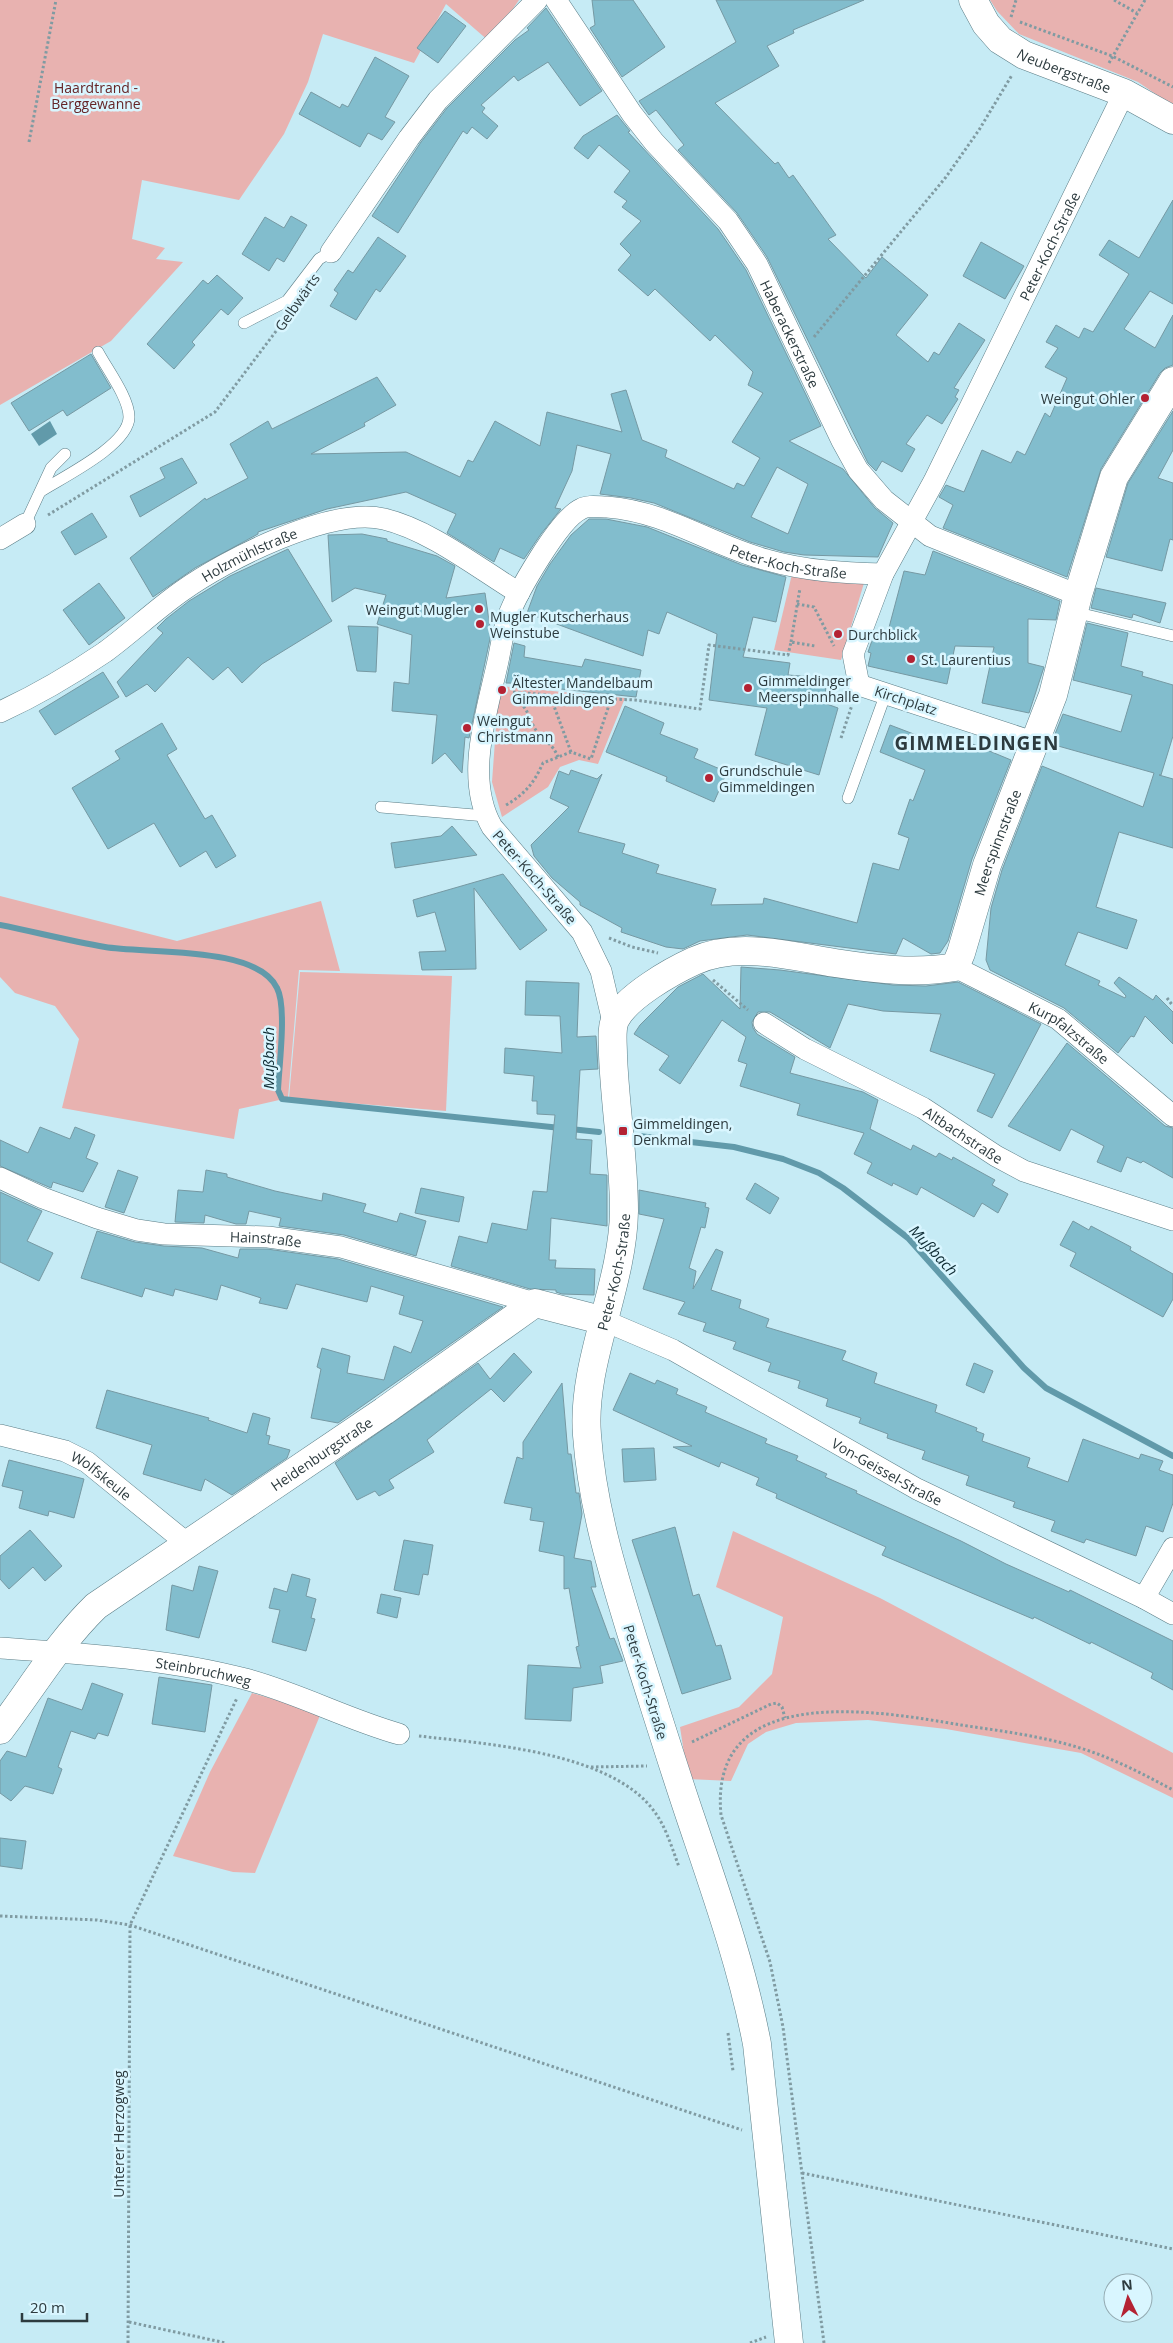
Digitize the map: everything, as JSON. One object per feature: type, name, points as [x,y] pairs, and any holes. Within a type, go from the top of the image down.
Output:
[{"type":"street","points":[[330,252],[408,138],[438,100],[537,0]]},
{"type":"street","name":"Haberackerstraße","points":[[556,0],[632,114],[654,142],[728,220],[744,242],[757,264],[858,470],[884,500],[930,536],[1076,603]]},
{"type":"street","name":"Neubergstraße","points":[[972,0],[986,24],[1000,40],[1024,56],[1124,93],[1146,103],[1173,120]]},
{"type":"street","name":"Peter-Koch-Straße","points":[[778,2340],[757,2044],[741,1970],[685,1800],[662,1759],[605,1543],[590,1465],[586,1413],[604,1321],[620,1255],[624,1227],[624,1198],[614,1067],[614,1022],[602,971],[582,932],[492,827],[486,816],[479,772],[491,694],[507,618],[519,593],[565,522],[582,508],[612,508],[660,516],[766,560],[804,568],[883,574],[912,523],[1124,93]]},
{"type":"street","name":"Meerspinnstraße","points":[[955,966],[961,953],[987,866],[1053,695],[1076,603],[1114,477],[1173,381]]},
{"type":"street","name":"Holzmühlstraße","points":[[0,712],[30,699],[67,677],[106,651],[182,591],[207,575],[313,525],[340,518],[361,516],[383,518],[406,526],[431,539],[519,593]]},
{"type":"street","points":[[0,539],[25,524]]},
{"type":"street","name":"Kirchplatz","points":[[883,574],[854,654],[859,685],[1036,743]]},
{"type":"street","points":[[614,1022],[633,999],[693,961],[718,953],[742,951],[900,970],[932,970],[955,966]]},
{"type":"street","name":"Kurpfalzstraße","points":[[955,966],[1058,1019],[1173,1116]]},
{"type":"street","name":"Altbachstraße","points":[[764,1023],[805,1049],[923,1108],[996,1156],[1024,1171],[1173,1220]]},
{"type":"street","name":"Hainstraße","points":[[0,1178],[43,1198],[97,1218],[137,1230],[164,1234],[268,1237],[341,1247],[535,1303]]},
{"type":"street","points":[[535,1303],[604,1321]]},
{"type":"street","name":"Heidenburgstraße","points":[[0,1730],[55,1652],[76,1625],[96,1606],[189,1545],[384,1411],[535,1303]]},
{"type":"street","name":"Von-Geissel-Straße","points":[[604,1321],[673,1350],[917,1489],[1144,1598],[1173,1614]]},
{"type":"street","name":"Wolfskeule","points":[[0,1435],[57,1449],[86,1462],[189,1545]]},
{"type":"street","points":[[1144,1598],[1173,1548]]},
{"type":"street","name":"Steinbruchweg","points":[[0,1648],[151,1662],[246,1679],[373,1727],[399,1734]]},
{"type":"lane","points":[[244,323],[287,301],[319,259],[330,252]]},
{"type":"lane","points":[[41,491],[96,456],[118,439],[127,428],[129,417],[127,405],[98,352]]},
{"type":"lane","points":[[25,524],[51,468],[65,454]]},
{"type":"lane","points":[[1076,603],[1173,636]]},
{"type":"lane","points":[[848,798],[886,693]]},
{"type":"lane","points":[[381,807],[486,816]]},
{"type":"path","points":[[29,142],[56,0]]},
{"type":"path","points":[[1016,0],[1011,18],[1112,56],[1173,87]]},
{"type":"path","points":[[1114,0],[1137,13]]},
{"type":"path","points":[[1098,83],[1144,0]]},
{"type":"path","points":[[800,354],[946,176],[979,130],[1024,56]]},
{"type":"path","name":"Gelbwärts","points":[[25,524],[37,522],[215,412],[285,320]]},
{"type":"path","points":[[551,698],[635,700],[700,709],[709,645],[788,655],[804,568]]},
{"type":"path","points":[[798,604],[814,607],[837,651]]},
{"type":"path","points":[[791,642],[815,646]]},
{"type":"path","points":[[841,738],[859,685]]},
{"type":"path","points":[[512,698],[513,691],[550,694],[572,752]]},
{"type":"path","points":[[491,694],[512,698],[524,704],[538,734],[553,745],[558,757]]},
{"type":"path","points":[[516,799],[535,781],[543,763],[572,752],[591,758],[611,699]]},
{"type":"path","points":[[582,932],[594,931],[632,947],[693,961],[724,991],[764,1023]]},
{"type":"path","points":[[1167,998],[1173,1006]]},
{"type":"path","points":[[130,1925],[246,1679]]},
{"type":"path","points":[[588,1767],[662,1759],[771,1704],[777,1704],[782,1707],[786,1718]]},
{"type":"path","points":[[824,2343],[783,2027],[770,1962],[721,1815],[719,1794],[722,1775],[729,1757],[750,1735],[786,1718],[830,1711],[865,1711],[1044,1739],[1104,1757],[1144,1774],[1173,1790]]},
{"type":"path","points":[[399,1734],[514,1748],[588,1767],[624,1784],[641,1796],[655,1811],[666,1831],[682,1874]]},
{"type":"path","points":[[0,1916],[97,1920],[130,1925],[742,2130],[741,2121]]},
{"type":"path","name":"Unterer Herzogweg","points":[[128,2343],[130,1925]]},
{"type":"path","points":[[727,2027],[734,2074]]},
{"type":"path","points":[[802,2173],[1173,2249]]},
{"type":"path","points":[[129,2322],[226,2343]]},
{"type":"path","points":[[750,2343],[778,2340]]},
{"type":"green space","name":"Haardtrand - Berggewanne","points":[[0,0],[519,0],[490,42],[446,4],[414,63],[323,34],[308,82],[284,134],[239,200],[142,180],[132,239],[165,248],[156,259],[183,262],[111,341],[0,405]]},
{"type":"green space","points":[[990,0],[1173,0],[1173,106],[1138,82],[1019,34],[997,11]]},
{"type":"green space","points":[[792,574],[864,583],[841,660],[774,650]]},
{"type":"green space","points":[[499,686],[625,698],[598,764],[579,760],[560,767],[548,787],[502,817],[492,782]]},
{"type":"green space","points":[[0,896],[177,941],[321,901],[340,971],[299,970],[288,1098],[239,1109],[234,1139],[62,1108],[79,1039],[55,1006],[15,993],[0,977]]},
{"type":"green space","points":[[300,972],[452,976],[446,1111],[289,1098]]},
{"type":"green space","points":[[733,1531],[880,1598],[1173,1753],[1173,1798],[1081,1753],[946,1729],[868,1720],[796,1723],[766,1732],[748,1744],[731,1781],[688,1779],[680,1727],[739,1707],[772,1674],[783,1617],[716,1587]]},
{"type":"green space","points":[[252,1693],[321,1713],[255,1873],[233,1872],[173,1856],[210,1772]]},
{"type":"water","points":[[50,421],[57,434],[39,446],[31,434]]},
{"type":"building","points":[[592,0],[633,0],[665,47],[622,77],[590,28],[595,25]]},
{"type":"building","points":[[716,0],[864,0],[793,30],[794,33],[767,46],[779,66],[715,103],[775,164],[778,162],[789,178],[793,175],[836,235],[828,239],[866,278],[882,257],[928,295],[896,335],[928,362],[934,352],[939,355],[959,323],[985,340],[954,388],[959,390],[955,397],[958,399],[942,424],[927,415],[906,444],[915,449],[902,472],[882,461],[876,471],[868,463],[767,257],[737,213],[678,150],[684,145],[656,110],[649,115],[639,101],[736,42]]},
{"type":"building","points":[[546,8],[602,91],[580,106],[548,62],[518,81],[514,76],[481,105],[485,108],[482,112],[498,126],[487,139],[472,127],[467,134],[463,131],[398,233],[372,216],[421,142],[447,108],[515,40],[529,30],[527,28]]},
{"type":"building","points":[[445,11],[466,26],[438,63],[417,48]]},
{"type":"building","points":[[375,57],[409,76],[385,117],[395,122],[382,140],[368,133],[360,147],[299,114],[311,92],[340,108],[342,104],[348,107]]},
{"type":"building","points":[[617,115],[630,131],[628,132],[718,229],[746,270],[821,426],[789,441],[843,469],[875,508],[893,523],[878,557],[804,555],[784,552],[750,542],[654,503],[600,494],[611,454],[577,445],[572,471],[555,508],[561,509],[524,559],[500,548],[494,562],[447,533],[456,514],[406,492],[327,509],[258,532],[258,534],[195,568],[153,597],[130,558],[205,498],[206,500],[248,478],[230,444],[268,421],[272,429],[377,377],[396,405],[364,423],[365,426],[311,454],[406,452],[460,477],[468,460],[473,462],[495,421],[540,446],[547,412],[622,432],[611,394],[626,390],[642,440],[667,450],[665,457],[734,489],[737,483],[744,486],[760,458],[732,442],[763,393],[748,385],[753,372],[715,335],[710,341],[655,289],[648,296],[618,270],[631,255],[620,244],[641,221],[622,207],[627,201],[614,192],[630,171],[599,145],[588,159],[574,148],[583,136]],"holes":[[[777,467],[808,484],[788,534],[751,517]]]},
{"type":"building","points":[[1173,200],[1173,304],[1150,291],[1124,329],[1155,348],[1173,315],[1173,365],[1165,368],[1160,373],[1101,469],[1067,577],[943,528],[953,505],[939,497],[946,485],[964,492],[982,450],[1011,463],[1017,451],[1025,455],[1045,413],[1050,417],[1067,378],[1045,367],[1058,348],[1046,342],[1056,325],[1079,338],[1084,328],[1093,332],[1129,274],[1099,255],[1109,240],[1139,258]]},
{"type":"building","points":[[291,216],[307,225],[284,262],[277,258],[269,271],[242,254],[265,217],[284,228]]},
{"type":"building","points":[[378,237],[406,256],[380,292],[376,289],[356,320],[330,306],[338,293],[334,290],[348,270],[353,273]]},
{"type":"building","points":[[981,242],[1024,266],[1005,299],[963,276]]},
{"type":"building","points":[[217,275],[243,298],[228,315],[221,309],[192,342],[195,345],[174,369],[147,344],[203,280],[208,284]]},
{"type":"building","points":[[91,354],[111,388],[67,416],[63,410],[29,431],[11,403]]},
{"type":"building","points":[[1173,411],[1173,450],[1158,478],[1173,483],[1173,540],[1170,539],[1162,571],[1106,557],[1128,483]]},
{"type":"building","points":[[182,458],[197,483],[140,517],[130,496],[165,478],[160,468]]},
{"type":"building","points":[[92,513],[107,537],[75,555],[61,532]]},
{"type":"building","points":[[589,519],[606,519],[647,527],[742,565],[786,577],[776,622],[753,617],[743,657],[790,663],[788,675],[827,678],[824,703],[838,708],[819,775],[755,755],[767,708],[709,700],[717,634],[667,612],[659,634],[648,630],[643,656],[527,613],[537,586],[550,564],[571,535]]},
{"type":"building","points":[[362,534],[387,539],[387,541],[437,556],[455,566],[446,598],[485,593],[491,634],[469,738],[465,737],[462,773],[445,753],[432,764],[437,715],[392,711],[394,682],[409,684],[412,635],[377,624],[386,595],[355,588],[332,602],[328,535]]},
{"type":"building","points":[[288,549],[332,621],[262,664],[242,683],[228,667],[213,680],[188,657],[155,692],[147,684],[126,697],[117,682],[163,633],[157,628],[166,619],[189,601],[230,576]]},
{"type":"building","points":[[933,551],[1060,601],[1056,620],[1028,619],[1028,663],[1044,667],[1029,713],[982,703],[994,647],[955,646],[947,684],[868,666],[871,653],[868,652],[875,632],[887,635],[904,571],[925,575]]},
{"type":"building","points":[[99,583],[125,618],[89,645],[63,610]]},
{"type":"building","points":[[1096,588],[1166,603],[1160,623],[1133,614],[1132,618],[1091,608]]},
{"type":"building","points":[[1087,623],[1128,633],[1121,666],[1143,672],[1142,676],[1173,685],[1173,736],[1161,775],[1159,775],[1173,779],[1173,848],[1119,832],[1096,907],[1137,920],[1127,949],[1078,932],[1065,965],[1100,981],[1098,985],[1125,998],[1126,996],[1114,983],[1119,977],[1153,1000],[1156,995],[1173,1012],[1173,1044],[1145,1016],[1134,1037],[1131,1036],[1118,1053],[1064,1008],[990,970],[986,960],[991,908],[1002,870],[1042,766],[1143,807],[1154,773],[1051,744],[1063,714],[1121,732],[1132,695],[1073,680]]},
{"type":"building","points":[[348,626],[378,627],[376,672],[357,671]]},
{"type":"building","points":[[514,643],[525,646],[524,657],[582,667],[585,659],[641,670],[636,697],[542,687],[543,684],[506,683]]},
{"type":"building","points":[[103,672],[119,697],[55,735],[39,711]]},
{"type":"building","points":[[625,706],[664,723],[660,734],[698,749],[694,758],[727,772],[714,802],[666,781],[667,777],[606,752]]},
{"type":"building","points":[[162,723],[177,749],[167,755],[205,819],[212,815],[236,856],[216,868],[206,851],[180,867],[154,823],[108,849],[72,788],[120,759],[115,751]]},
{"type":"building","points":[[890,725],[953,749],[958,738],[1011,760],[972,859],[948,941],[940,953],[931,954],[903,938],[896,954],[747,935],[700,941],[683,949],[666,947],[621,932],[622,928],[580,905],[580,902],[552,878],[534,856],[531,845],[569,807],[550,798],[559,771],[569,775],[571,770],[597,779],[602,774],[578,832],[625,844],[622,853],[659,865],[656,873],[716,889],[711,905],[763,904],[764,898],[857,923],[873,863],[899,870],[909,838],[898,834],[910,799],[913,801],[925,770],[880,752]]},
{"type":"building","points":[[452,826],[477,855],[395,868],[391,843],[441,836]]},
{"type":"building","points":[[503,874],[547,930],[520,950],[474,888],[476,969],[422,970],[419,952],[446,951],[435,912],[417,917],[413,900]]},
{"type":"building","points":[[741,967],[780,970],[893,985],[926,986],[958,982],[1041,1024],[992,1118],[977,1111],[995,1074],[930,1051],[941,1014],[883,1011],[848,1004],[830,1048],[770,1012],[758,1012],[752,1022],[757,1034],[795,1057],[790,1073],[863,1092],[878,1100],[870,1129],[911,1150],[913,1145],[936,1157],[939,1153],[952,1160],[953,1157],[995,1180],[992,1185],[1008,1194],[998,1213],[982,1203],[974,1217],[921,1187],[917,1195],[893,1183],[892,1186],[867,1173],[872,1163],[854,1154],[864,1133],[797,1115],[800,1104],[740,1086],[747,1064],[738,1061],[746,1037],[722,1020],[680,1084],[659,1070],[669,1056],[634,1034],[640,1025],[678,987],[703,974],[740,1009]]},
{"type":"building","points":[[526,981],[579,983],[577,1037],[596,1036],[598,1069],[580,1070],[576,1139],[592,1140],[590,1174],[607,1175],[607,1226],[551,1218],[549,1260],[556,1260],[555,1268],[595,1269],[594,1295],[562,1294],[556,1292],[556,1290],[530,1289],[451,1266],[459,1236],[487,1243],[492,1223],[527,1230],[533,1191],[547,1192],[555,1115],[537,1114],[537,1101],[532,1101],[534,1076],[504,1073],[505,1048],[562,1053],[560,1016],[525,1015]]},
{"type":"building","points":[[1067,1043],[1165,1126],[1173,1128],[1173,1178],[1143,1161],[1141,1163],[1127,1157],[1121,1172],[1097,1162],[1104,1146],[1071,1129],[1060,1151],[1008,1126]]},
{"type":"building","points":[[40,1127],[70,1139],[75,1127],[95,1135],[86,1158],[98,1163],[83,1192],[53,1182],[51,1188],[0,1166],[0,1140],[28,1153]]},
{"type":"building","points":[[118,1170],[138,1177],[124,1213],[105,1207]]},
{"type":"building","points":[[206,1170],[227,1174],[227,1177],[275,1191],[322,1201],[323,1193],[366,1204],[363,1212],[397,1222],[400,1213],[426,1221],[416,1256],[344,1235],[279,1226],[281,1218],[249,1211],[246,1224],[236,1224],[205,1215],[204,1223],[175,1222],[178,1190],[203,1192]]},
{"type":"building","points":[[755,1183],[779,1198],[770,1214],[746,1199]]},
{"type":"building","points":[[421,1188],[464,1197],[459,1222],[415,1213]]},
{"type":"building","points":[[639,1190],[706,1203],[705,1207],[709,1208],[705,1228],[701,1227],[689,1268],[696,1271],[693,1289],[716,1249],[723,1252],[711,1290],[741,1300],[739,1308],[769,1319],[766,1327],[846,1351],[842,1360],[877,1373],[874,1383],[937,1405],[935,1412],[977,1428],[976,1431],[984,1434],[982,1441],[1030,1458],[1027,1467],[1068,1482],[1083,1439],[1139,1459],[1141,1454],[1163,1461],[1159,1470],[1173,1475],[1173,1503],[1163,1532],[1146,1526],[1136,1556],[1086,1539],[1084,1543],[1051,1531],[1055,1521],[1013,1507],[1015,1502],[966,1485],[969,1476],[922,1459],[925,1451],[887,1438],[888,1434],[859,1423],[861,1418],[826,1406],[828,1399],[798,1388],[800,1381],[768,1371],[771,1363],[733,1349],[736,1342],[703,1331],[706,1323],[678,1314],[685,1302],[643,1289],[664,1219],[639,1214]]},
{"type":"building","points":[[0,1192],[42,1211],[27,1241],[53,1253],[39,1281],[0,1262]]},
{"type":"building","points":[[1073,1221],[1089,1230],[1091,1226],[1131,1247],[1130,1250],[1173,1274],[1173,1299],[1163,1317],[1070,1266],[1076,1253],[1060,1245]]},
{"type":"building","points":[[97,1231],[135,1242],[202,1248],[238,1258],[240,1249],[267,1249],[338,1259],[503,1307],[338,1423],[311,1418],[321,1369],[317,1367],[322,1348],[350,1356],[347,1373],[384,1380],[394,1346],[411,1353],[423,1321],[399,1314],[404,1296],[371,1286],[367,1302],[296,1284],[287,1309],[259,1303],[261,1298],[221,1285],[217,1300],[175,1289],[173,1296],[145,1288],[142,1297],[81,1278]]},
{"type":"building","points":[[514,1353],[532,1372],[504,1402],[491,1389],[427,1440],[434,1452],[389,1480],[394,1488],[379,1496],[375,1491],[357,1500],[335,1463],[478,1363],[490,1379]]},
{"type":"building","points":[[974,1363],[993,1371],[984,1393],[966,1385]]},
{"type":"building","points":[[630,1373],[655,1384],[657,1380],[678,1389],[676,1394],[707,1407],[705,1412],[767,1439],[765,1443],[798,1456],[796,1460],[827,1474],[825,1477],[857,1491],[856,1493],[961,1541],[1006,1564],[1069,1592],[1070,1590],[1173,1641],[1173,1690],[1151,1678],[1153,1673],[1091,1642],[1090,1644],[1034,1617],[1033,1619],[882,1555],[886,1547],[776,1498],[777,1494],[756,1485],[759,1478],[721,1462],[719,1467],[673,1447],[692,1446],[613,1410]]},
{"type":"building","points":[[562,1383],[568,1454],[571,1454],[576,1493],[579,1493],[582,1514],[574,1558],[591,1561],[596,1587],[591,1587],[610,1639],[614,1638],[623,1661],[600,1666],[603,1683],[573,1688],[571,1721],[525,1719],[528,1665],[581,1668],[576,1647],[579,1646],[569,1588],[564,1589],[564,1556],[539,1551],[544,1522],[530,1520],[532,1508],[504,1503],[517,1457],[523,1459],[523,1442]]},
{"type":"building","points":[[107,1390],[209,1418],[208,1420],[247,1433],[253,1413],[270,1418],[266,1435],[270,1436],[268,1444],[290,1450],[287,1458],[232,1495],[205,1479],[201,1491],[143,1474],[152,1445],[96,1428]]},
{"type":"building","points":[[654,1448],[656,1480],[624,1482],[622,1449]]},
{"type":"building","points":[[9,1460],[84,1479],[74,1518],[49,1511],[48,1516],[19,1508],[23,1491],[2,1486]]},
{"type":"building","points":[[675,1527],[693,1596],[699,1594],[716,1646],[721,1645],[731,1679],[682,1694],[632,1540]]},
{"type":"building","points":[[30,1530],[62,1566],[45,1581],[33,1567],[9,1589],[0,1579],[0,1556]]},
{"type":"building","points":[[404,1540],[433,1545],[428,1575],[423,1574],[419,1595],[394,1590]]},
{"type":"building","points":[[199,1566],[218,1571],[199,1638],[166,1630],[172,1585],[193,1591]]},
{"type":"building","points":[[292,1574],[310,1579],[306,1596],[316,1599],[311,1618],[315,1619],[306,1651],[272,1642],[280,1610],[269,1608],[274,1588],[287,1592]]},
{"type":"building","points":[[381,1594],[401,1598],[397,1618],[377,1613]]},
{"type":"building","points":[[159,1677],[212,1685],[205,1732],[152,1724]]},
{"type":"building","points":[[92,1683],[123,1694],[108,1736],[98,1733],[95,1739],[71,1731],[58,1767],[62,1769],[53,1794],[25,1786],[11,1801],[0,1793],[0,1761],[7,1751],[26,1757],[48,1698],[82,1710]]},
{"type":"building","points":[[0,1838],[26,1841],[22,1869],[0,1866]]},
{"type":"waterway","name":"Mußbach","points":[[0,925],[105,947],[198,954],[224,958],[247,964],[266,974],[277,988],[282,1009],[278,1090],[282,1099],[599,1132]]},
{"type":"waterway","name":"Mußbach","points":[[639,1136],[734,1147],[783,1159],[819,1173],[843,1188],[908,1238],[1024,1368],[1046,1388],[1173,1456]]},
{"type":"place","name":"Weingut Ohler","points":[[1145,398]]},
{"type":"place","name":"Weingut Mugler","points":[[479,609]]},
{"type":"place","name":"Mugler Kutscherhaus Weinstube","points":[[480,624]]},
{"type":"place","name":"Durchblick","points":[[838,634]]},
{"type":"place","name":"St. Laurentius","points":[[911,659]]},
{"type":"place","name":"Gimmeldinger Meerspinnhalle","points":[[748,688]]},
{"type":"place","name":"Ältester Mandelbaum Gimmeldingens","points":[[502,690]]},
{"type":"place","name":"Weingut Christmann","points":[[467,728]]},
{"type":"place","name":"Grundschule Gimmeldingen","points":[[709,778]]},
{"type":"place","name":"Gimmeldingen, Denkmal","points":[[623,1131]]},
{"type":"district","name":"GIMMELDINGEN","points":[[977,743]]}]
